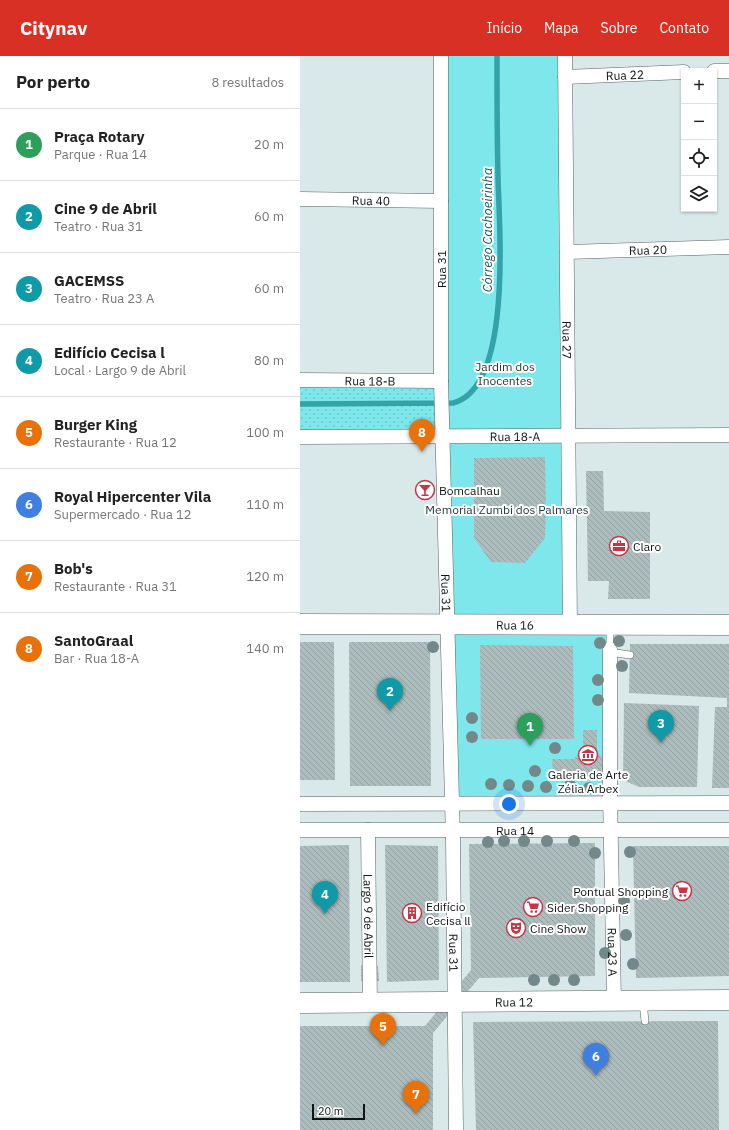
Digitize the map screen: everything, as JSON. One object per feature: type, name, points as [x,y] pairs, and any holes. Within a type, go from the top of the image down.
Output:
[{"type":"street","name":"Rua 31","points":[[441,56],[441,384],[453,830],[456,1002],[456,1130]]},
{"type":"street","name":"Rua 27","points":[[565,56],[570,625]]},
{"type":"street","points":[[717,71],[729,71]]},
{"type":"street","name":"Rua 22","points":[[565,77],[681,72]]},
{"type":"street","name":"Rua 40","points":[[300,199],[441,201]]},
{"type":"street","name":"Rua 20","points":[[567,252],[729,247]]},
{"type":"street","name":"Rua 18-B","points":[[300,380],[441,384]]},
{"type":"street","name":"Rua 18-A","points":[[300,437],[442,432],[569,436],[729,435]]},
{"type":"street","name":"Rua 16","points":[[300,624],[729,625]]},
{"type":"street","points":[[610,649],[610,804]]},
{"type":"street","points":[[300,804],[729,803]]},
{"type":"street","name":"Rua 23 A","points":[[610,804],[614,1002]]},
{"type":"street","name":"Rua 14","points":[[300,830],[729,830]]},
{"type":"street","name":"Largo 9 de Abril","points":[[368,830],[370,1003]]},
{"type":"street","name":"Rua 12","points":[[300,1004],[729,1000]]},
{"type":"lane","points":[[610,625],[610,649],[616,653],[630,655]]},
{"type":"lane","points":[[365,981],[363,986],[370,1003]]},
{"type":"lane","points":[[370,1003],[375,981]]},
{"type":"lane","points":[[643,1001],[645,1021]]},
{"type":"green space","name":"Jardim dos Inocentes","points":[[441,56],[565,56],[570,624],[610,625],[610,804],[452,804]]},
{"type":"green space","points":[[300,380],[441,381],[442,437],[300,437]]},
{"type":"building","name":"Memorial Zumbi dos Palmares","points":[[545,457],[545,538],[525,563],[491,562],[474,538],[474,458]]},
{"type":"building","name":"Claro","points":[[586,471],[603,471],[604,511],[650,512],[650,599],[608,599],[609,581],[588,581]]},
{"type":"building","points":[[300,642],[334,642],[335,780],[300,780]]},
{"type":"building","points":[[349,642],[430,642],[431,786],[350,786]]},
{"type":"building","points":[[630,644],[729,644],[729,788],[712,788],[715,707],[727,707],[727,698],[629,693]]},
{"type":"building","points":[[480,645],[573,646],[574,739],[481,739]]},
{"type":"building","points":[[624,703],[699,706],[697,787],[639,787],[623,780]]},
{"type":"building","name":"Galeria de Arte Zélia Arbex","points":[[583,730],[597,730],[597,752],[603,760],[603,770],[600,775],[596,778],[586,780],[581,779],[574,772],[553,772],[552,759],[574,759],[583,751]]},
{"type":"building","points":[[595,843],[595,976],[479,978],[433,1033],[433,1130],[300,1130],[300,1026],[425,1026],[471,970],[469,844]]},
{"type":"building","points":[[349,845],[350,982],[300,982],[300,846]]},
{"type":"building","name":"Edifício Cecisa ll","points":[[385,845],[438,846],[439,980],[387,982]]},
{"type":"building","name":"Pontual Shopping","points":[[633,846],[729,846],[729,976],[636,978]]},
{"type":"building","points":[[361,965],[378,966],[379,981],[361,981]]},
{"type":"building","points":[[718,1021],[719,1130],[476,1130],[473,1022]]},
{"type":"waterway","name":"Córrego Cachoeirinha","points":[[300,404],[453,403],[472,391],[485,368],[494,338],[498,303],[500,231],[497,147],[497,56]]},
{"type":"place","name":"SantoGraal","points":[[422,452]]},
{"type":"place","name":"Bomcalhau","points":[[425,490]]},
{"type":"place","name":"Claro","points":[[619,546]]},
{"type":"place","name":"Cine 9 de Abril","points":[[390,711]]},
{"type":"place","name":"GACEMSS","points":[[661,743]]},
{"type":"place","name":"Praça Rotary","points":[[530,746]]},
{"type":"place","name":"Galeria de Arte Zélia Arbex","points":[[588,755]]},
{"type":"place","name":"Pontual Shopping","points":[[682,891]]},
{"type":"place","name":"Sider Shopping","points":[[533,907]]},
{"type":"place","name":"Edifício Cecisa ll","points":[[412,913]]},
{"type":"place","name":"Edifício Cecisa l","points":[[325,914]]},
{"type":"place","name":"Cine Show","points":[[516,928]]},
{"type":"place","name":"Burger King","points":[[383,1046]]},
{"type":"place","name":"Royal Hipercenter Vila","points":[[596,1076]]},
{"type":"place","name":"Bob's","points":[[416,1114]]}]
